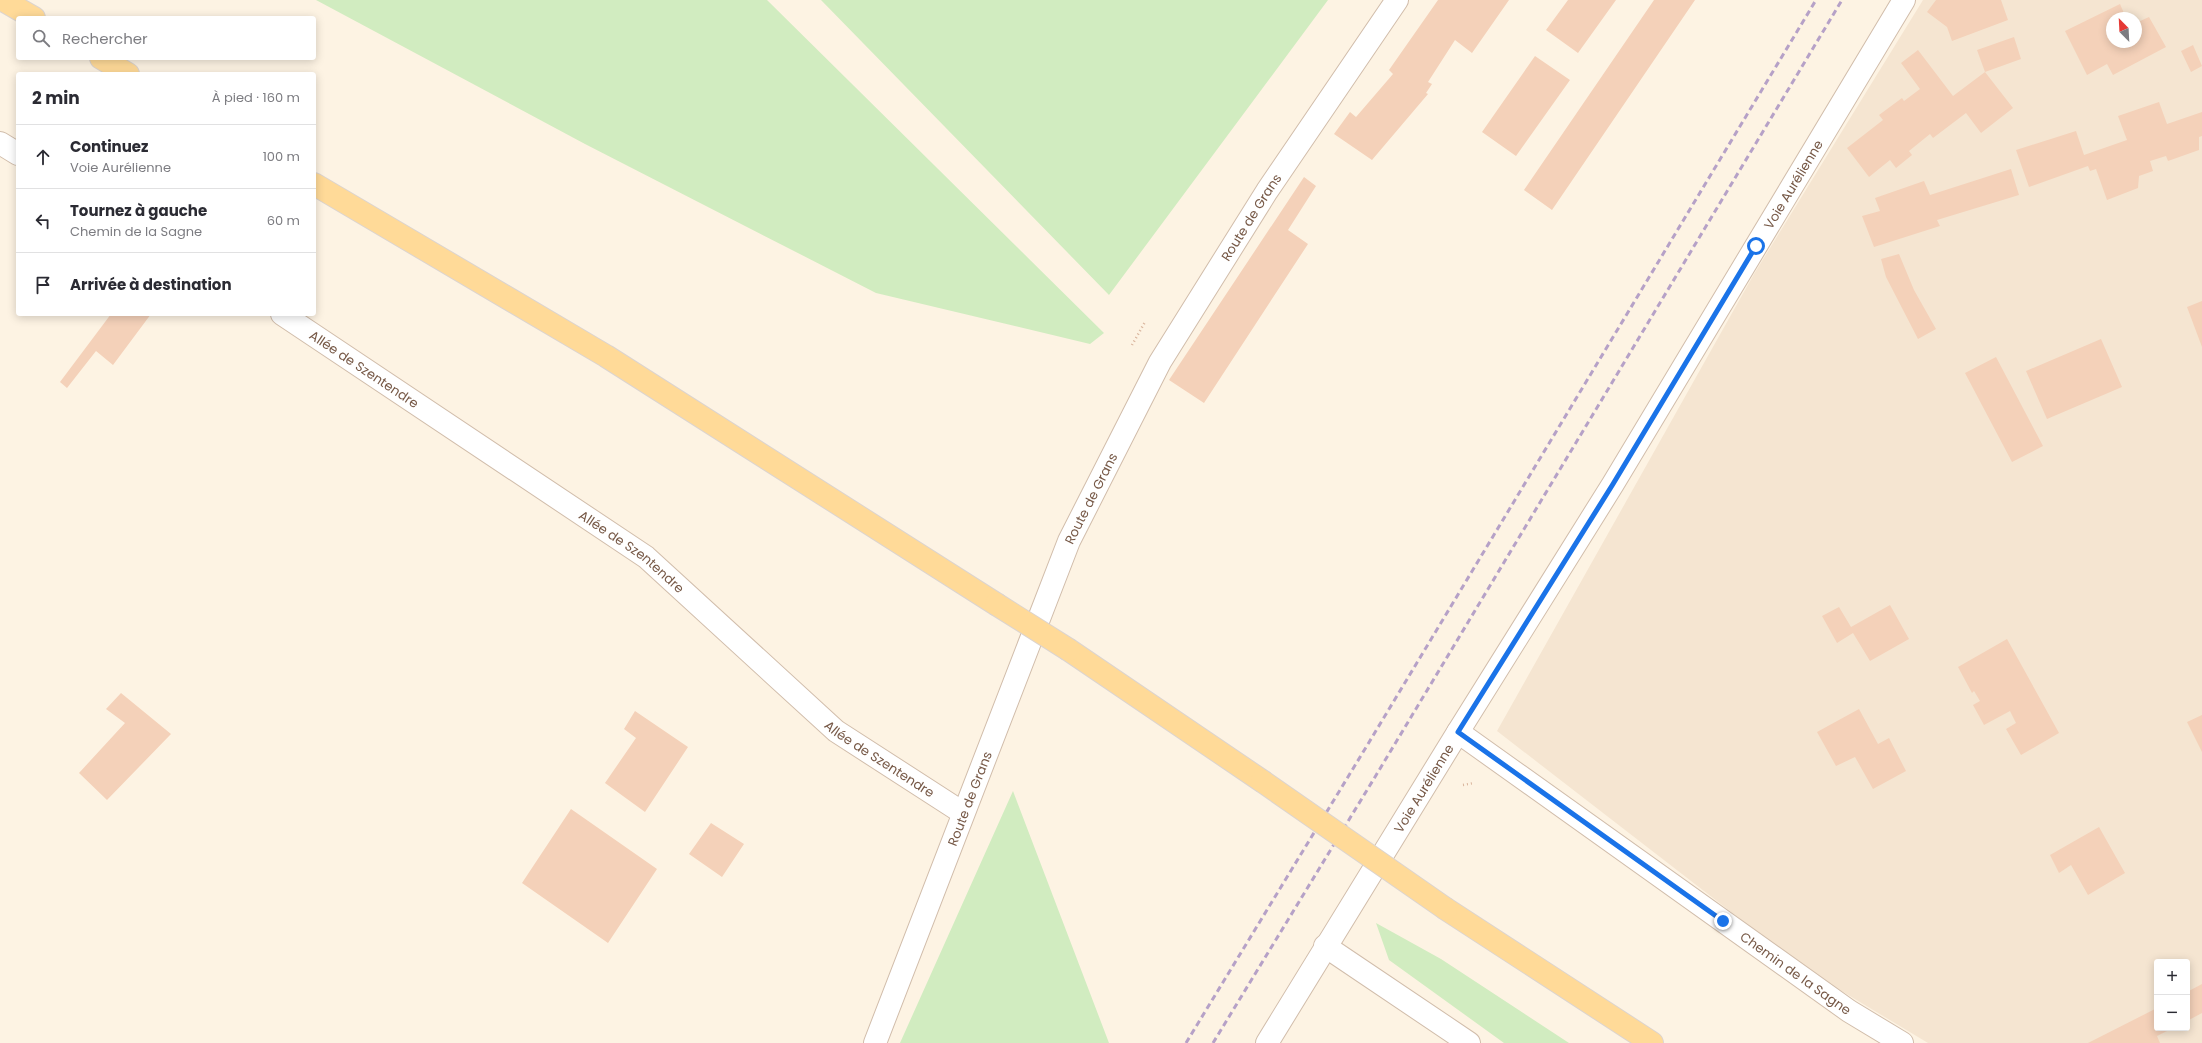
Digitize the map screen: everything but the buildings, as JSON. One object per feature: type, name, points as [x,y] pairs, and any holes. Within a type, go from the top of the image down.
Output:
[{"type":"main road","points":[[3,0],[31,16]]},
{"type":"main road","points":[[104,60],[125,72]]},
{"type":"main road","points":[[316,185],[606,356],[1068,650],[1262,781],[1446,909],[1652,1043]]},
{"type":"street","name":"Route de Grans","points":[[875,1043],[1069,541],[1160,362],[1267,191],[1397,0]]},
{"type":"street","name":"Voie Aurélienne","points":[[1267,1043],[1325,946],[1613,484],[1904,0]]},
{"type":"street","points":[[0,144],[16,153]]},
{"type":"street","name":"Allée de Szentendre","points":[[285,316],[646,557],[836,731],[963,813]]},
{"type":"street","name":"Chemin de la Sagne","points":[[1458,732],[1849,1011],[1902,1043]]},
{"type":"street","points":[[1325,946],[1469,1043]]},
{"type":"path","points":[[1459,786],[1481,782]]},
{"type":"shaded area","points":[[1923,0],[2202,0],[2202,1043],[1928,1043],[1805,969],[1497,731],[1754,274]]},
{"type":"green space","points":[[316,0],[767,0],[1104,333],[1090,344],[876,293],[585,144]]},
{"type":"green space","points":[[821,0],[1328,0],[1109,295]]},
{"type":"green space","points":[[1013,791],[1109,1043],[900,1043]]},
{"type":"green space","points":[[1376,923],[1441,959],[1569,1043],[1504,1043],[1389,960]]},
{"type":"railway","points":[[1186,1043],[1816,0]]},
{"type":"railway","points":[[1213,1043],[1375,777],[1842,0]]},
{"type":"route","points":[[1723,921],[1458,732],[1613,484],[1756,246]]}]
